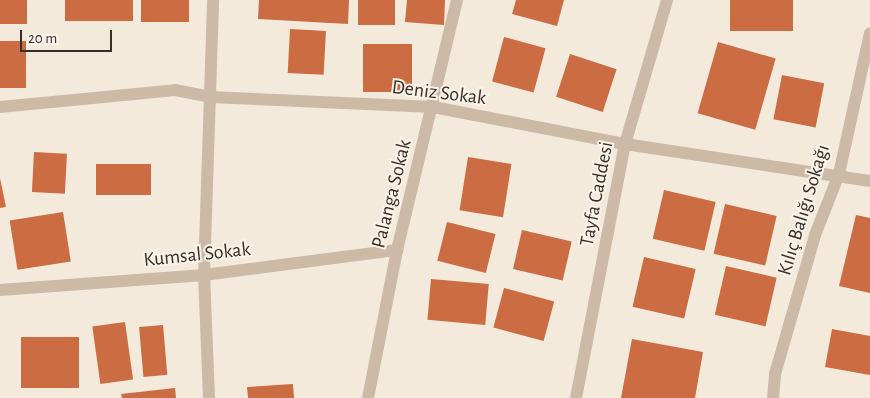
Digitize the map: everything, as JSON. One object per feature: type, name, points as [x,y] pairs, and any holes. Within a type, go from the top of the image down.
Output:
[{"type":"street","points":[[209,398],[204,275],[213,0]]},
{"type":"street","name":"Palanga Sokak","points":[[368,398],[397,250],[433,107],[456,0]]},
{"type":"street","name":"Tayfa Caddesi","points":[[576,398],[625,144],[667,0]]},
{"type":"street","name":"Kılıç Balığı Sokağı","points":[[773,398],[775,374],[812,244],[839,174],[870,33]]},
{"type":"street","name":"Deniz Sokak","points":[[0,107],[175,90],[210,97],[433,107],[625,144],[839,174],[870,181]]},
{"type":"street","name":"Kumsal Sokak","points":[[0,290],[204,275],[397,250]]},
{"type":"building","points":[[0,0],[27,0],[27,24],[0,24]]},
{"type":"building","points":[[65,0],[133,0],[133,21],[65,21]]},
{"type":"building","points":[[141,0],[189,0],[189,22],[141,22]]},
{"type":"building","points":[[259,0],[349,0],[348,24],[258,19]]},
{"type":"building","points":[[358,0],[395,0],[395,25],[358,25]]},
{"type":"building","points":[[407,0],[445,0],[444,25],[405,22]]},
{"type":"building","points":[[516,0],[564,0],[557,26],[512,14]]},
{"type":"building","points":[[730,0],[793,0],[793,31],[730,31]]},
{"type":"building","points":[[290,29],[326,31],[324,75],[288,73]]},
{"type":"building","points":[[504,37],[546,48],[534,93],[492,81]]},
{"type":"building","points":[[0,41],[26,41],[26,88],[0,88]]},
{"type":"building","points":[[718,42],[776,59],[755,130],[698,113]]},
{"type":"building","points":[[363,44],[412,44],[412,92],[363,92]]},
{"type":"building","points":[[570,54],[617,69],[603,112],[556,97]]},
{"type":"building","points":[[782,75],[824,83],[816,127],[773,119]]},
{"type":"building","points":[[34,152],[67,154],[65,194],[32,192]]},
{"type":"building","points":[[468,157],[511,164],[503,217],[460,210]]},
{"type":"building","points":[[96,164],[151,164],[151,195],[96,195]]},
{"type":"building","points":[[0,178],[6,207],[0,208]]},
{"type":"building","points":[[664,190],[716,202],[704,251],[653,239]]},
{"type":"building","points":[[725,204],[777,216],[765,266],[714,254]]},
{"type":"building","points":[[63,212],[71,261],[17,270],[10,220]]},
{"type":"building","points":[[856,215],[870,218],[870,293],[839,286]]},
{"type":"building","points":[[447,222],[496,234],[486,273],[437,261]]},
{"type":"building","points":[[522,230],[572,241],[563,280],[513,269]]},
{"type":"building","points":[[644,257],[696,269],[684,319],[633,307]]},
{"type":"building","points":[[726,266],[777,278],[765,326],[715,315]]},
{"type":"building","points":[[431,279],[489,284],[485,325],[427,320]]},
{"type":"building","points":[[504,288],[554,301],[544,341],[493,328]]},
{"type":"building","points":[[125,322],[133,379],[100,384],[92,327]]},
{"type":"building","points":[[163,325],[167,375],[143,377],[139,327]]},
{"type":"building","points":[[832,329],[870,336],[870,375],[825,367]]},
{"type":"building","points":[[21,337],[79,337],[79,388],[21,388]]},
{"type":"building","points":[[632,339],[703,352],[695,398],[621,398]]},
{"type":"building","points":[[293,384],[294,398],[248,398],[247,387]]},
{"type":"building","points":[[175,388],[176,398],[122,398],[121,394]]}]
